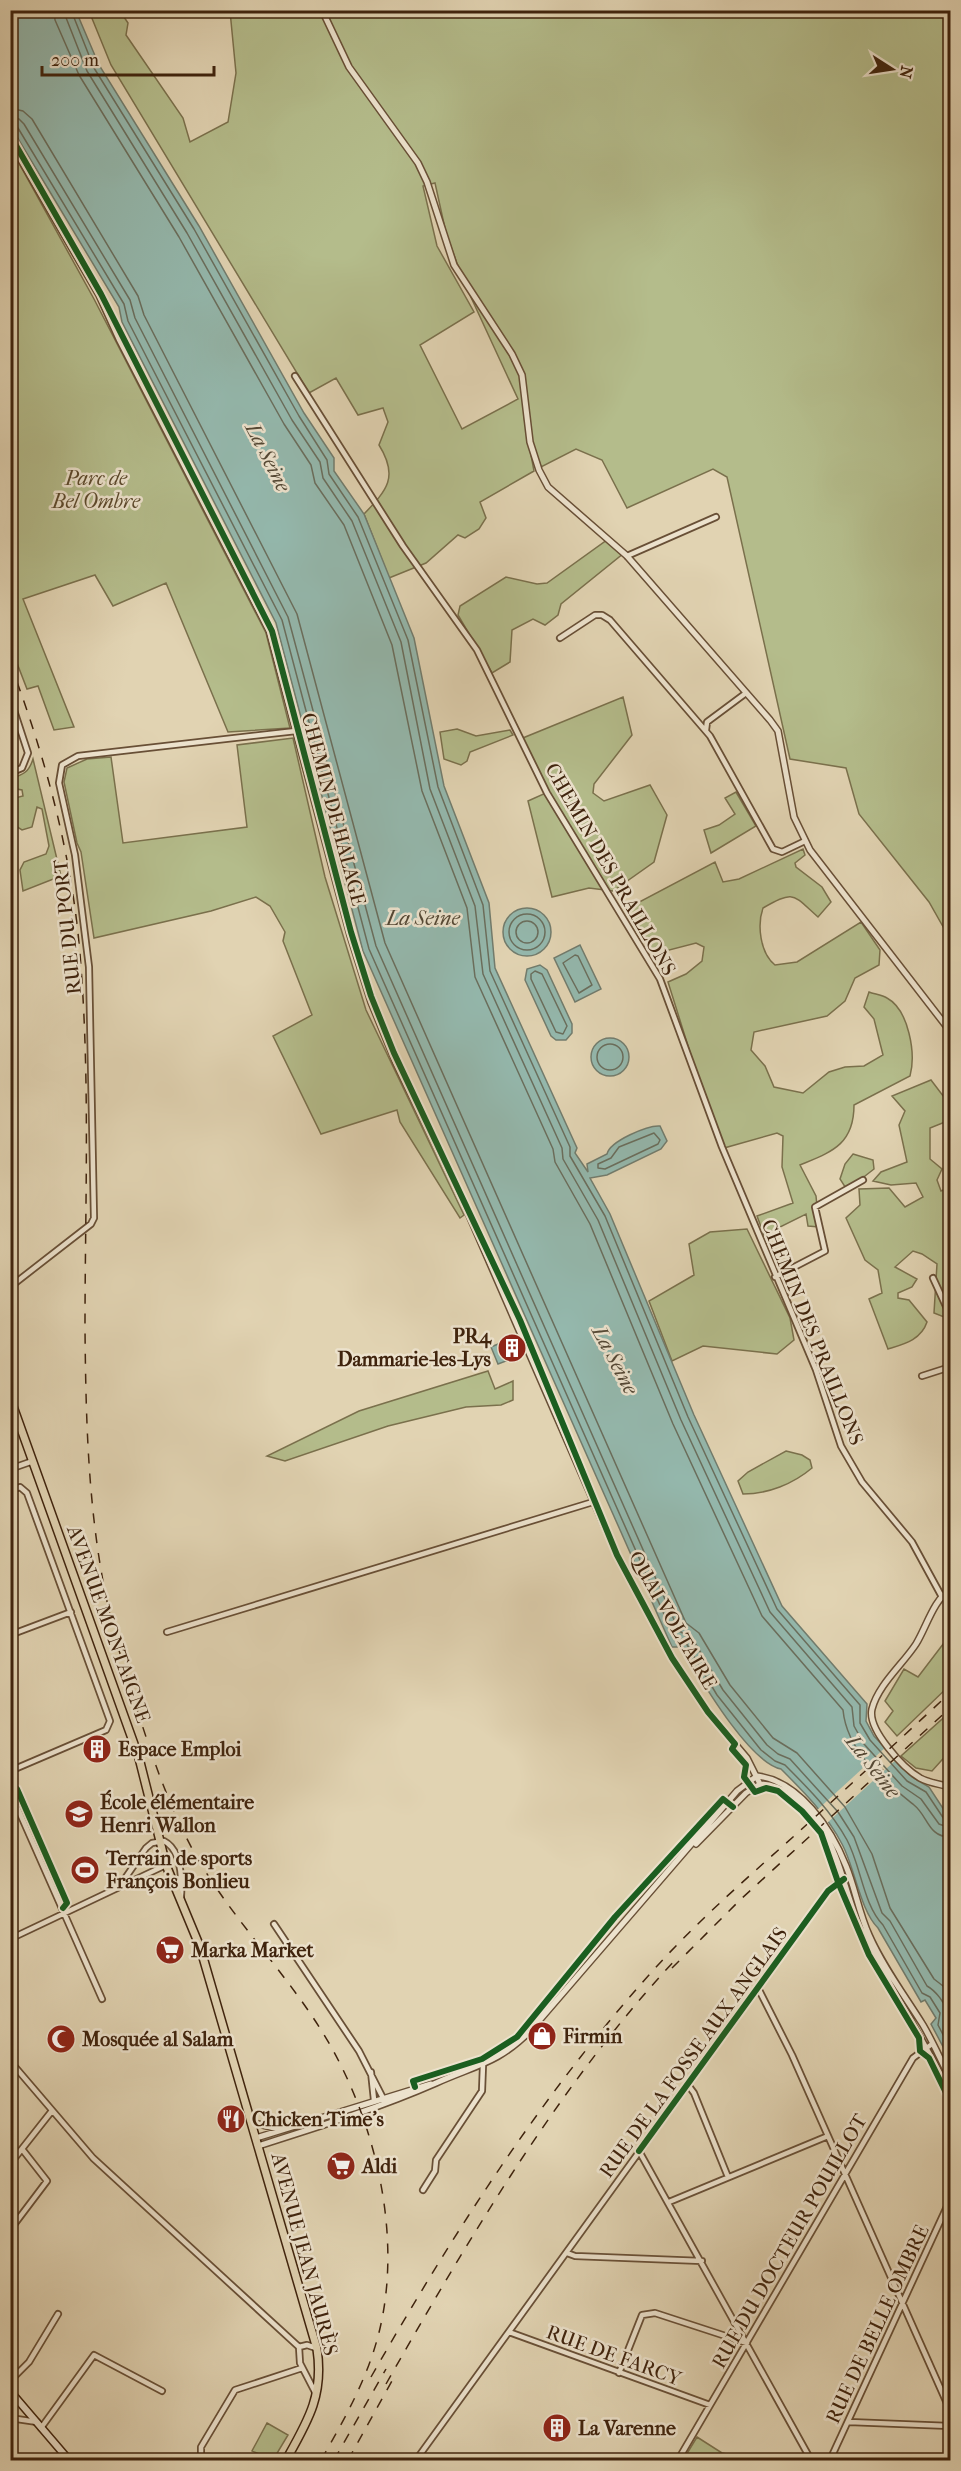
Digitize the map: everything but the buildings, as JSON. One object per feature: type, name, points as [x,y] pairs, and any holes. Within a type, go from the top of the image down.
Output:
[{"type":"main road","name":"AVENUE MONTAIGNE","points":[[10,1398],[139,1758],[166,1865]]},
{"type":"main road","name":"AVENUE JEAN JAURÈS","points":[[166,1865],[200,1947],[316,2349],[320,2380],[317,2397],[286,2460]]},
{"type":"main road","points":[[10,2391],[69,2460]]},
{"type":"street","points":[[322,10],[349,66],[418,163],[427,182],[447,247],[458,273],[512,354],[522,375],[530,442],[543,479],[560,500],[607,536],[627,556],[778,731],[794,817],[805,841],[951,1032]]},
{"type":"street","name":"CHEMIN DE HALAGE","points":[[10,141],[102,301],[269,630],[321,834],[371,1002],[396,1063],[462,1199],[593,1502]]},
{"type":"street","name":"CHEMIN DES PRAILLONS","points":[[295,375],[403,546],[477,650],[547,793],[660,979],[698,1087],[816,1370],[841,1446],[862,1482],[912,1542],[942,1597]]},
{"type":"street","points":[[627,556],[716,517]]},
{"type":"street","points":[[560,638],[595,615],[602,615],[625,635],[656,676],[706,730],[773,849],[782,852],[805,841]]},
{"type":"street","points":[[706,730],[707,722],[746,693]]},
{"type":"street","points":[[10,698],[28,748],[26,762],[22,768],[10,773]]},
{"type":"street","points":[[10,719],[17,717]]},
{"type":"street","name":"RUE DU PORT","points":[[10,1287],[91,1224],[94,1218],[93,1049],[88,958],[75,855],[59,783],[62,765],[78,756],[296,731]]},
{"type":"street","points":[[776,1277],[825,1251],[815,1207],[863,1180]]},
{"type":"street","points":[[933,1278],[951,1315]]},
{"type":"street","points":[[922,1376],[951,1367]]},
{"type":"street","points":[[10,1470],[33,1461]]},
{"type":"street","points":[[10,1491],[23,1488],[48,1544],[110,1722],[106,1730],[10,1771]]},
{"type":"street","points":[[167,1632],[593,1502]]},
{"type":"street","name":"QUAI VOLTAIRE","points":[[593,1502],[617,1555],[672,1658],[708,1713],[747,1758],[760,1784]]},
{"type":"street","points":[[951,1590],[942,1597],[915,1646],[877,1697],[871,1710],[872,1722],[892,1752],[918,1777],[951,1787]]},
{"type":"street","points":[[10,1635],[71,1612]]},
{"type":"street","points":[[682,1857],[748,1781],[757,1776],[771,1777],[788,1787],[813,1812],[835,1843],[860,1926],[951,2078]]},
{"type":"street","points":[[258,2146],[436,2083],[483,2065],[505,2053],[531,2030],[682,1857],[746,1792],[760,1784],[781,1788],[811,1815],[827,1838],[847,1879]]},
{"type":"street","points":[[10,1791],[102,1999]]},
{"type":"street","points":[[415,2087],[413,2081],[482,2059],[517,2037],[615,1917],[723,1799],[733,1807]]},
{"type":"street","points":[[117,1889],[146,1848],[159,1841],[168,1842],[176,1855],[182,1878],[180,1898]]},
{"type":"street","points":[[10,1940],[166,1865]]},
{"type":"street","points":[[661,1868],[667,1873]]},
{"type":"street","name":"RUE DE LA FOSSE AUX ANGLAIS","points":[[416,2460],[828,1891],[847,1879]]},
{"type":"street","points":[[274,1924],[337,2016],[371,2072],[384,2100]]},
{"type":"street","points":[[758,1988],[828,2136],[951,2410]]},
{"type":"street","points":[[930,2045],[951,2092]]},
{"type":"street","name":"RUE DU DOCTEUR POUILLOT","points":[[678,2460],[913,2058],[930,2045]]},
{"type":"street","points":[[10,2061],[51,2112],[129,2193],[299,2347],[302,2368],[317,2397]]},
{"type":"street","points":[[423,2190],[435,2171],[436,2160],[482,2091],[483,2065]]},
{"type":"street","points":[[371,2072],[374,2100]]},
{"type":"street","points":[[256,2138],[374,2100],[384,2100],[415,2087],[436,2083]]},
{"type":"street","points":[[688,2085],[694,2093],[728,2177]]},
{"type":"street","points":[[10,2164],[51,2112]]},
{"type":"street","name":"AVENUE JEAN JAURÈS","points":[[251,2122],[280,2129]]},
{"type":"street","points":[[669,2202],[828,2136]]},
{"type":"street","points":[[10,2230],[47,2181],[22,2149]]},
{"type":"street","points":[[639,2151],[811,2460]]},
{"type":"street","name":"RUE DE BELLE OMBRE","points":[[831,2460],[951,2200]]},
{"type":"street","points":[[567,2253],[575,2256],[702,2261]]},
{"type":"street","points":[[619,2373],[642,2315],[647,2313],[655,2313],[747,2343]]},
{"type":"street","points":[[10,2381],[29,2362],[58,2314]]},
{"type":"street","name":"RUE DE FARCY","points":[[509,2332],[710,2405]]},
{"type":"street","points":[[299,2347],[307,2345],[316,2349]]},
{"type":"street","points":[[10,2418],[39,2425],[94,2355],[162,2391]]},
{"type":"street","points":[[201,2460],[201,2447],[235,2390],[302,2368]]},
{"type":"street","points":[[310,2384],[320,2380]]},
{"type":"street","points":[[849,2422],[951,2426]]},
{"type":"green space","points":[[89,11],[120,11],[128,23],[126,35],[183,118],[190,142],[228,122],[236,73],[230,11],[950,11],[950,939],[929,902],[859,814],[846,768],[790,759],[727,477],[713,469],[627,508],[602,460],[576,449],[541,467],[524,417],[534,471],[480,502],[486,518],[479,529],[465,538],[458,535],[426,563],[389,578],[364,514],[379,498],[388,482],[388,466],[379,445],[388,422],[383,408],[358,415],[336,378],[309,393],[111,65]],"holes":[[[435,183],[446,233],[463,280],[518,399],[462,429],[420,345],[474,312],[437,246],[423,186]]]},
{"type":"green space","name":"Parc de Bel Ombre","points":[[10,147],[94,299],[266,633],[290,728],[228,732],[166,583],[113,606],[95,575],[23,599],[74,727],[54,730],[38,686],[27,689],[10,645]]},
{"type":"green space","points":[[607,540],[624,553],[561,604],[558,615],[545,625],[533,619],[512,630],[510,662],[492,673],[458,615],[460,606],[506,577],[537,584],[547,583]]},
{"type":"green space","points":[[623,697],[632,735],[594,784],[593,793],[604,801],[650,785],[667,815],[654,862],[613,891],[589,888],[552,897],[528,801],[546,793],[518,740]]},
{"type":"green space","points":[[457,729],[476,736],[510,730],[513,735],[470,752],[467,761],[461,765],[444,759],[440,732]]},
{"type":"green space","points":[[293,738],[325,877],[366,1010],[464,1215],[460,1218],[400,1122],[397,1110],[321,1134],[273,1036],[312,1015],[283,941],[285,932],[270,906],[256,897],[211,911],[94,938],[81,852],[64,782],[67,768],[87,759],[111,757],[123,843],[247,827],[237,745]]},
{"type":"green space","points":[[33,759],[61,876],[23,891],[20,870],[24,862],[46,854],[49,846],[42,809],[37,807],[32,827],[22,830],[11,823],[11,799],[23,796],[22,790],[11,788],[11,779],[25,772]]},
{"type":"green space","points":[[736,792],[756,826],[711,853],[704,830],[719,825],[735,814],[725,798]]},
{"type":"green space","points":[[803,849],[805,855],[795,863],[796,867],[822,887],[831,902],[818,917],[793,897],[781,899],[763,908],[760,922],[761,938],[770,960],[775,965],[797,962],[861,922],[880,950],[879,965],[855,978],[845,1001],[827,1016],[754,1032],[751,1050],[765,1066],[774,1087],[803,1093],[829,1072],[845,1067],[864,1066],[883,1055],[874,1019],[864,1007],[869,992],[887,998],[901,1012],[909,1033],[912,1067],[910,1076],[854,1105],[850,1129],[839,1145],[822,1156],[800,1165],[816,1196],[819,1227],[808,1226],[806,1214],[764,1235],[757,1216],[793,1203],[782,1167],[783,1136],[777,1133],[724,1148],[704,1097],[668,982],[686,974],[702,961],[704,947],[696,943],[654,954],[626,909],[715,862],[723,882],[739,879]]},
{"type":"green space","points":[[931,1080],[950,1105],[950,1120],[930,1128],[930,1159],[942,1169],[937,1180],[941,1191],[950,1187],[950,1313],[944,1317],[934,1313],[937,1264],[913,1251],[895,1267],[917,1279],[912,1287],[898,1293],[898,1298],[909,1300],[927,1322],[916,1337],[888,1349],[869,1299],[882,1293],[878,1270],[865,1260],[846,1218],[860,1205],[859,1189],[889,1188],[905,1207],[923,1197],[916,1183],[891,1185],[873,1181],[881,1172],[907,1162],[899,1125],[905,1111],[892,1096]]},
{"type":"green space","points":[[853,1154],[873,1160],[874,1169],[847,1190],[840,1179],[845,1164]]},
{"type":"green space","points":[[747,1229],[790,1318],[794,1340],[777,1354],[703,1346],[672,1361],[649,1301],[694,1275],[689,1244],[710,1232]]},
{"type":"green space","points":[[488,1371],[495,1389],[513,1381],[513,1400],[501,1405],[466,1407],[388,1426],[285,1461],[267,1456],[359,1411]]},
{"type":"green space","points":[[786,1451],[802,1455],[810,1460],[812,1468],[797,1479],[780,1487],[743,1494],[738,1481],[748,1472]]},
{"type":"green space","points":[[950,1635],[950,1685],[897,1736],[885,1722],[893,1711],[885,1701],[904,1669],[918,1677]]},
{"type":"green space","points":[[950,1712],[950,1751],[932,1771],[916,1768],[901,1756]]},
{"type":"green space","points":[[267,2423],[288,2435],[273,2460],[252,2451]]},
{"type":"green space","points":[[697,2437],[722,2453],[742,2457],[742,2460],[683,2460]]},
{"type":"water","name":"La Seine","points":[[11,11],[76,11],[99,65],[199,226],[304,413],[334,458],[334,471],[364,514],[414,638],[444,786],[489,903],[495,968],[577,1148],[575,1153],[588,1172],[587,1164],[607,1154],[622,1139],[639,1131],[660,1126],[667,1141],[661,1149],[607,1175],[590,1178],[610,1214],[694,1415],[782,1606],[867,1704],[866,1721],[874,1736],[912,1777],[929,1787],[950,1819],[950,2060],[931,2024],[936,2018],[925,2000],[921,2002],[867,1911],[847,1854],[829,1823],[781,1769],[768,1763],[754,1751],[725,1716],[681,1647],[672,1647],[363,951],[276,623],[122,322],[119,307],[11,127]]},
{"type":"water","points":[[522,908],[532,908],[547,918],[551,932],[547,946],[541,952],[532,956],[522,956],[507,946],[503,937],[503,927],[513,912]]},
{"type":"water","points":[[580,945],[601,989],[575,1002],[554,958]]},
{"type":"water","points":[[540,965],[547,970],[572,1024],[572,1033],[566,1040],[556,1040],[551,1036],[525,980],[527,969]]},
{"type":"water","points":[[610,1038],[623,1044],[629,1057],[623,1070],[610,1076],[597,1070],[591,1057],[597,1044]]},
{"type":"water","name":"PR4 Dammarie-les-Lys","points":[[520,1335],[527,1353],[498,1364],[491,1347]]},
{"type":"pier","points":[[887,1746],[898,1758],[826,1824],[816,1811]]},
{"type":"railway","points":[[10,663],[36,737],[57,813],[77,928],[85,1057],[85,1328],[88,1453],[96,1535],[110,1616],[154,1761],[186,1837],[212,1882],[302,2002],[336,2057],[354,2094],[379,2175],[386,2217],[388,2259],[385,2300],[377,2340],[360,2387],[321,2460]]},
{"type":"railway","points":[[371,2377],[435,2269],[503,2163],[577,2061],[617,2012],[658,1965],[707,1915],[950,1693]]},
{"type":"railway","points":[[672,1968],[740,1900],[950,1708]]},
{"type":"railway","points":[[386,2384],[450,2273],[519,2163],[594,2057],[676,1959]]},
{"type":"railway","points":[[334,2460],[386,2369]]},
{"type":"railway","points":[[348,2460],[393,2379]]},
{"type":"cycle path","points":[[10,135],[101,294],[272,631],[351,932],[371,996],[394,1053],[520,1320],[617,1555],[672,1658],[708,1712],[735,1744],[732,1749],[746,1765],[744,1777],[755,1792],[766,1788],[778,1791],[802,1811],[821,1833],[838,1882],[869,1955],[919,2038],[920,2051],[929,2058],[950,2101]]},
{"type":"cycle path","points":[[10,1788],[17,1789],[67,1903],[63,1908]]},
{"type":"cycle path","points":[[415,2087],[413,2081],[482,2059],[517,2037],[615,1917],[723,1799],[733,1807]]},
{"type":"cycle path","points":[[639,2151],[828,1891],[844,1879]]},
{"type":"place","name":"PR4 Dammarie-les-Lys","points":[[512,1348]]},
{"type":"place","name":"Espace Emploi","points":[[97,1749]]},
{"type":"place","name":"École élémentaire Henri Wallon","points":[[79,1814]]},
{"type":"place","name":"Terrain de sports François Bonlieu","points":[[85,1870]]},
{"type":"place","name":"Marka Market","points":[[170,1950]]},
{"type":"place","name":"Firmin","points":[[542,2036]]},
{"type":"place","name":"Mosquée al Salam","points":[[61,2039]]},
{"type":"place","name":"Chicken Time's","points":[[231,2119]]},
{"type":"place","name":"Aldi","points":[[341,2166]]},
{"type":"place","name":"La Varenne","points":[[557,2428]]}]
